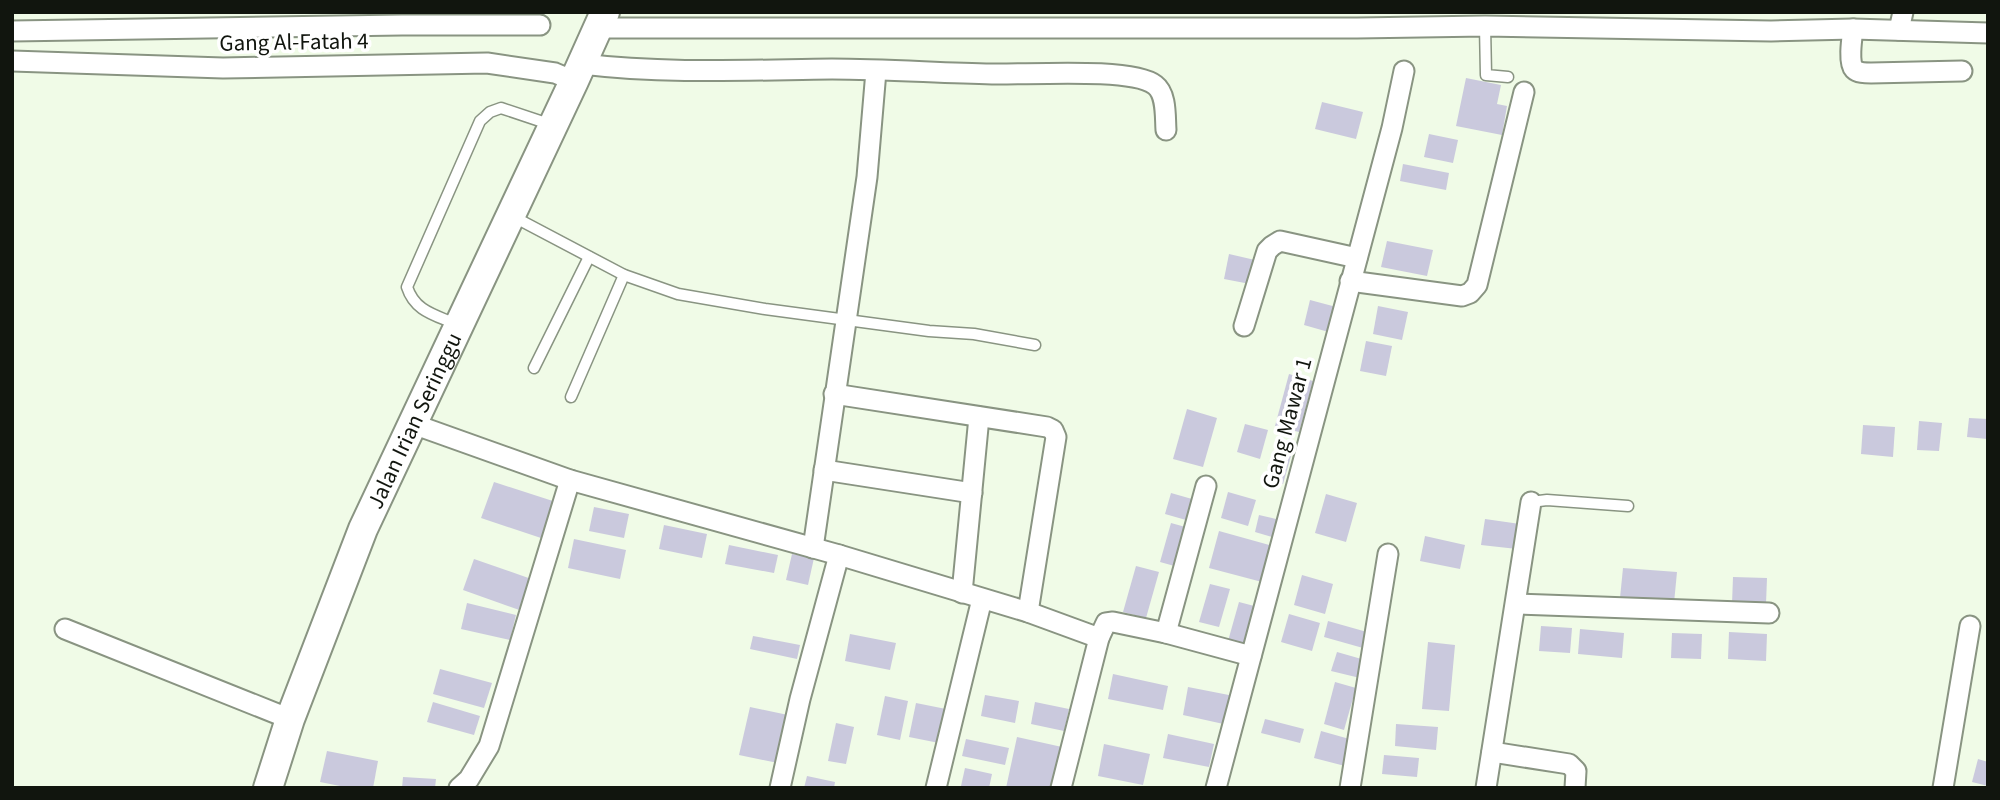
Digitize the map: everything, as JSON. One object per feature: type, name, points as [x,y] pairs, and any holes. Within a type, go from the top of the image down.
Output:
[{"type":"street","points":[[589,48],[1188,20],[1357,20],[1485,31],[1773,21],[1853,33],[1901,21],[1988,33]]},
{"type":"street","points":[[12,31],[540,25]]},
{"type":"street","points":[[1853,33],[1851,64],[1859,72],[1962,71]]},
{"type":"street","points":[[589,48],[709,71],[836,69],[994,74],[1116,74],[1154,84],[1162,92],[1166,130]]},
{"type":"street","name":"Gang Al-Fatah 4","points":[[12,61],[223,68],[487,63],[555,73],[589,48]]},
{"type":"street","name":"Jalan Irian Seringgu","points":[[268,788],[290,719],[363,529],[589,48]]},
{"type":"street","points":[[813,548],[867,177],[876,71]]},
{"type":"street","name":"Gang Mawar 1","points":[[1216,788],[1392,128],[1404,71]]},
{"type":"street","points":[[1350,281],[1462,296],[1470,293],[1477,285],[1524,93]]},
{"type":"street","points":[[1244,326],[1267,251],[1280,241],[1357,258]]},
{"type":"street","points":[[834,394],[1054,430],[1056,437],[1028,612]]},
{"type":"street","points":[[962,593],[979,417]]},
{"type":"street","points":[[412,424],[570,480],[839,555],[1028,612],[1099,638]]},
{"type":"street","points":[[824,470],[972,493]]},
{"type":"street","points":[[459,788],[469,779],[489,746],[570,480]]},
{"type":"street","points":[[1166,632],[1206,486]]},
{"type":"street","points":[[1486,788],[1531,502]]},
{"type":"street","points":[[1350,788],[1388,554]]},
{"type":"street","points":[[780,788],[800,699],[839,555]]},
{"type":"street","points":[[936,788],[982,599]]},
{"type":"street","points":[[1516,604],[1769,613]]},
{"type":"street","points":[[1061,788],[1099,638],[1106,623],[1166,632],[1251,656]]},
{"type":"street","points":[[1943,788],[1970,626]]},
{"type":"street","points":[[65,629],[290,719]]},
{"type":"street","points":[[1492,752],[1569,764],[1576,771],[1574,788]]},
{"type":"lane","points":[[1485,31],[1486,75],[1508,77]]},
{"type":"lane","points":[[459,326],[419,308],[410,297],[407,287],[480,121],[490,112],[501,108],[553,126]]},
{"type":"lane","points":[[511,215],[624,275],[678,294],[765,309],[929,331],[974,334],[1035,345]]},
{"type":"lane","points":[[534,368],[589,257]]},
{"type":"lane","points":[[571,397],[624,275]]},
{"type":"lane","points":[[1531,502],[1547,499],[1628,506]]},
{"type":"building","points":[[1466,78],[1501,85],[1497,104],[1507,106],[1502,135],[1456,126]]},
{"type":"building","points":[[1322,102],[1363,112],[1356,139],[1315,129]]},
{"type":"building","points":[[1429,134],[1458,140],[1453,163],[1424,157]]},
{"type":"building","points":[[1403,164],[1449,173],[1446,190],[1400,181]]},
{"type":"building","points":[[1387,241],[1433,250],[1427,276],[1381,267]]},
{"type":"building","points":[[1229,254],[1255,260],[1250,284],[1224,279]]},
{"type":"building","points":[[1310,300],[1340,308],[1332,333],[1304,325]]},
{"type":"building","points":[[1378,306],[1408,312],[1402,340],[1373,334]]},
{"type":"building","points":[[1366,341],[1392,346],[1386,376],[1360,371]]},
{"type":"building","points":[[1289,374],[1313,381],[1299,432],[1275,426]]},
{"type":"building","points":[[1187,409],[1217,418],[1203,467],[1173,459]]},
{"type":"building","points":[[1969,418],[1988,419],[1987,439],[1967,437]]},
{"type":"building","points":[[1919,421],[1942,423],[1939,451],[1917,450]]},
{"type":"building","points":[[1245,424],[1268,430],[1260,459],[1237,452]]},
{"type":"building","points":[[1863,425],[1895,427],[1893,457],[1861,454]]},
{"type":"building","points":[[1273,451],[1291,456],[1283,484],[1265,479]]},
{"type":"building","points":[[494,482],[559,503],[547,540],[481,518]]},
{"type":"building","points":[[1228,492],[1256,500],[1248,526],[1221,518]]},
{"type":"building","points":[[1171,493],[1192,499],[1186,520],[1165,514]]},
{"type":"building","points":[[1326,494],[1357,503],[1346,542],[1315,533]]},
{"type":"building","points":[[594,507],[629,514],[624,538],[589,531]]},
{"type":"building","points":[[1259,515],[1280,520],[1275,538],[1255,532]]},
{"type":"building","points":[[1485,519],[1520,524],[1517,549],[1481,545]]},
{"type":"building","points":[[1171,523],[1189,528],[1178,567],[1160,562]]},
{"type":"building","points":[[664,525],[707,534],[702,558],[659,549]]},
{"type":"building","points":[[1219,531],[1273,546],[1262,582],[1209,568]]},
{"type":"building","points":[[1425,536],[1465,545],[1460,569],[1420,561]]},
{"type":"building","points":[[574,539],[626,550],[620,579],[568,568]]},
{"type":"building","points":[[729,545],[778,555],[774,573],[725,564]]},
{"type":"building","points":[[792,554],[814,558],[808,585],[786,580]]},
{"type":"building","points":[[474,559],[537,581],[525,612],[463,590]]},
{"type":"building","points":[[1136,566],[1159,572],[1146,618],[1123,612]]},
{"type":"building","points":[[1623,568],[1677,572],[1674,603],[1620,598]]},
{"type":"building","points":[[1302,575],[1333,584],[1325,614],[1294,605]]},
{"type":"building","points":[[1733,577],[1767,578],[1766,604],[1732,604]]},
{"type":"building","points":[[1210,584],[1230,589],[1219,627],[1199,622]]},
{"type":"building","points":[[1239,602],[1258,607],[1247,646],[1228,641]]},
{"type":"building","points":[[467,603],[516,615],[510,640],[461,629]]},
{"type":"building","points":[[1289,614],[1320,623],[1312,651],[1281,642]]},
{"type":"building","points":[[1328,621],[1367,632],[1363,648],[1324,637]]},
{"type":"building","points":[[1541,626],[1572,628],[1570,653],[1539,651]]},
{"type":"building","points":[[1580,629],[1624,633],[1622,658],[1578,654]]},
{"type":"building","points":[[1729,632],[1767,634],[1766,661],[1728,659]]},
{"type":"building","points":[[1672,633],[1702,634],[1701,659],[1671,658]]},
{"type":"building","points":[[850,634],[896,643],[890,670],[845,661]]},
{"type":"building","points":[[753,636],[800,645],[797,659],[750,649]]},
{"type":"building","points":[[1428,642],[1455,645],[1449,711],[1422,709]]},
{"type":"building","points":[[1337,652],[1365,660],[1360,678],[1331,671]]},
{"type":"building","points":[[440,669],[492,683],[484,708],[433,694]]},
{"type":"building","points":[[1113,674],[1168,686],[1163,710],[1108,699]]},
{"type":"building","points":[[1335,682],[1356,688],[1344,730],[1324,724]]},
{"type":"building","points":[[1188,687],[1234,696],[1228,725],[1183,715]]},
{"type":"building","points":[[985,695],[1019,701],[1015,723],[981,716]]},
{"type":"building","points":[[885,696],[908,701],[900,740],[877,735]]},
{"type":"building","points":[[433,702],[480,716],[474,735],[427,722]]},
{"type":"building","points":[[1035,702],[1069,709],[1064,731],[1031,724]]},
{"type":"building","points":[[916,703],[951,710],[944,744],[909,737]]},
{"type":"building","points":[[750,707],[788,715],[778,763],[739,755]]},
{"type":"building","points":[[1265,719],[1304,729],[1300,743],[1261,733]]},
{"type":"building","points":[[836,723],[854,727],[846,764],[828,761]]},
{"type":"building","points":[[1396,724],[1438,727],[1436,750],[1395,746]]},
{"type":"building","points":[[1321,731],[1353,740],[1345,766],[1314,758]]},
{"type":"building","points":[[1168,734],[1214,744],[1209,767],[1163,758]]},
{"type":"building","points":[[1017,737],[1062,747],[1053,788],[1006,788]]},
{"type":"building","points":[[966,739],[1009,748],[1005,765],[962,756]]},
{"type":"building","points":[[1104,744],[1150,754],[1143,785],[1098,776]]},
{"type":"building","points":[[327,751],[378,761],[373,788],[350,788],[320,782]]},
{"type":"building","points":[[1384,755],[1419,758],[1417,777],[1382,774]]},
{"type":"building","points":[[1978,759],[1988,762],[1988,786],[1972,782]]},
{"type":"building","points":[[965,768],[992,774],[989,788],[961,786]]},
{"type":"building","points":[[807,776],[835,782],[834,788],[804,788]]},
{"type":"building","points":[[403,777],[436,779],[435,788],[402,788]]}]
